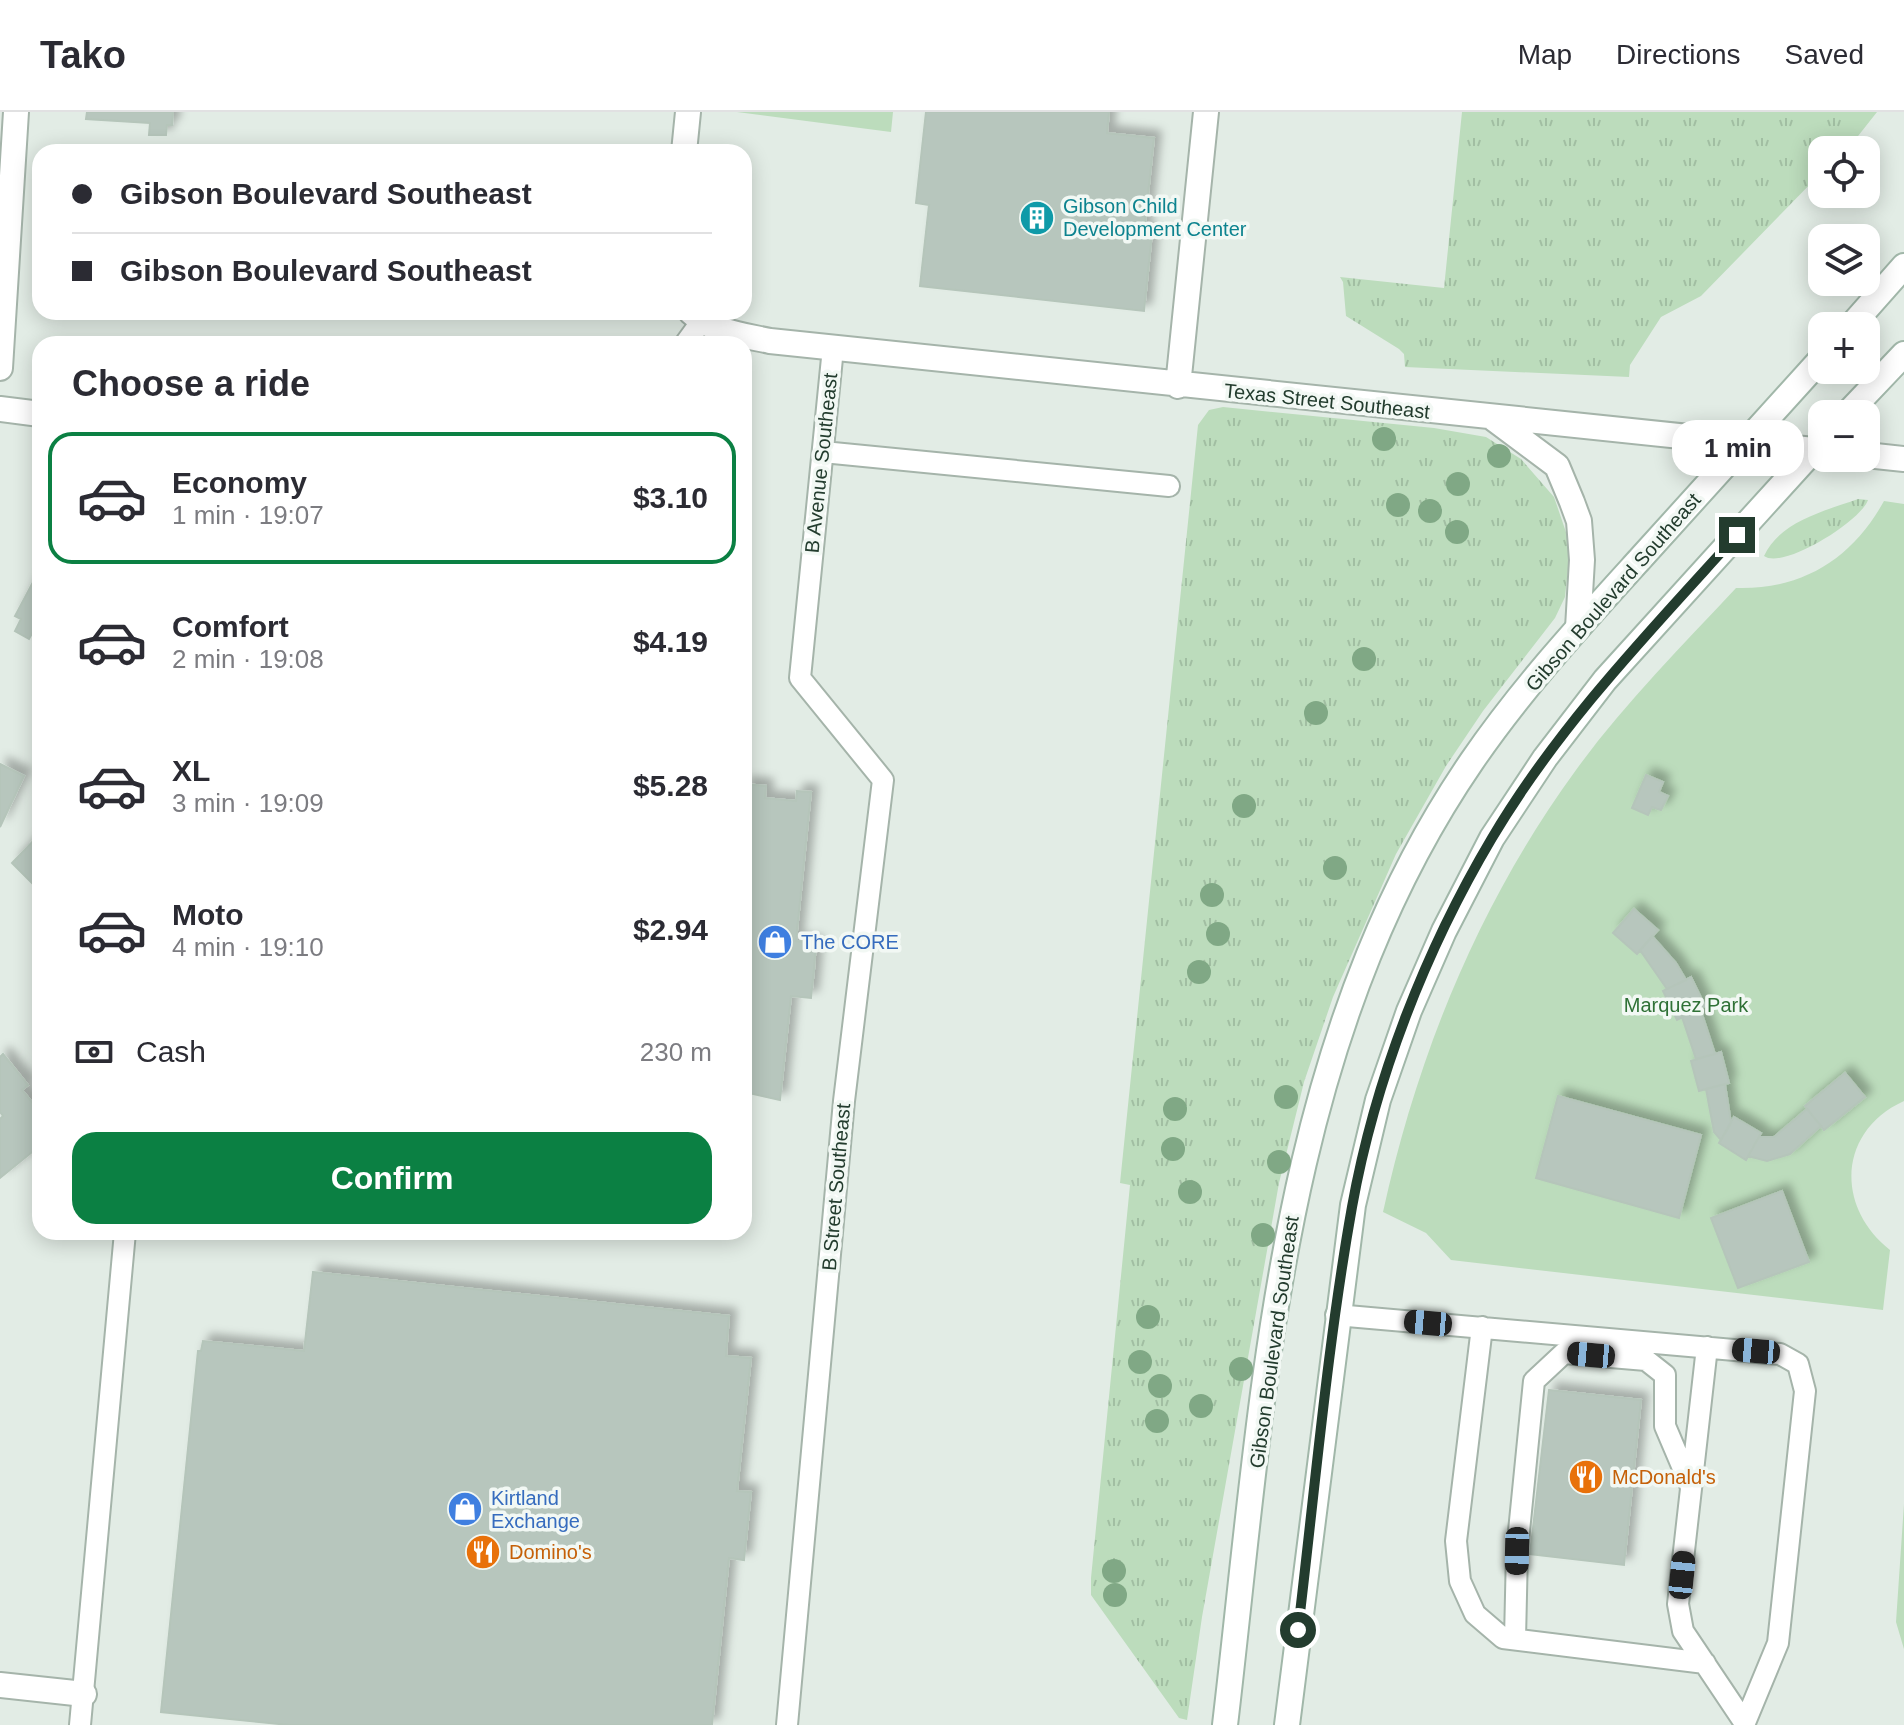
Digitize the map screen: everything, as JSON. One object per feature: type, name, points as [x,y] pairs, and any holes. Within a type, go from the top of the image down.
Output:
[{"type":"main road","points":[[0,368],[16,112]]},
{"type":"main road","points":[[685,144],[688,112]]},
{"type":"main road","points":[[1178,386],[1206,112]]},
{"type":"main road","points":[[1863,312],[1904,266]]},
{"type":"main road","name":"B Avenue Southeast","points":[[705,320],[770,341],[833,348]]},
{"type":"main road","name":"Texas Street Southeast","points":[[833,348],[1178,386],[1747,443],[1808,446]]},
{"type":"main road","points":[[1860,400],[1904,354]]},
{"type":"main road","name":"Gibson Boulevard Southeast","points":[[1225,1725],[1274,1311],[1292,1212],[1323,1080],[1352,997],[1424,838],[1472,761],[1551,656],[1808,374]]},
{"type":"main road","points":[[0,409],[32,413]]},
{"type":"main road","points":[[1492,417],[1557,466],[1572,502],[1579,521],[1582,560],[1578,628]]},
{"type":"main road","points":[[1880,456],[1904,459]]},
{"type":"main road","points":[[1287,1725],[1336,1315],[1353,1205],[1378,1100],[1409,1011],[1444,931],[1492,838],[1545,758],[1605,680],[1808,459]]},
{"type":"main road","points":[[0,1685],[84,1694]]},
{"type":"lane","name":"B Avenue Southeast","points":[[800,678],[833,348]]},
{"type":"lane","points":[[823,452],[1169,486]]},
{"type":"lane","name":"B Street Southeast","points":[[787,1725],[844,1101],[883,780],[800,678]]},
{"type":"lane","points":[[80,1725],[124,1240]]},
{"type":"lane","points":[[1336,1315],[1780,1354],[1798,1364],[1805,1391],[1778,1643],[1744,1723]]},
{"type":"lane","points":[[1482,1327],[1456,1541],[1460,1581],[1475,1614],[1503,1638],[1705,1663]]},
{"type":"lane","points":[[1707,1347],[1678,1604],[1683,1631],[1744,1723]]},
{"type":"lane","points":[[1515,1639],[1517,1551],[1534,1381],[1564,1353],[1646,1360],[1665,1375],[1665,1426],[1691,1487]]},
{"type":"green space","points":[[737,112],[893,112],[891,132]]},
{"type":"green space","points":[[1462,112],[1877,112],[1858,136],[1808,136],[1808,186],[1701,296],[1661,317],[1630,365],[1629,377],[1405,367],[1404,354],[1399,349],[1346,316],[1340,277],[1444,288]]},
{"type":"green space","points":[[1223,407],[1434,428],[1486,437],[1521,459],[1554,497],[1568,538],[1569,560],[1565,597],[1555,618],[1483,711],[1446,766],[1396,854],[1333,997],[1304,1082],[1279,1183],[1202,1617],[1187,1720],[1179,1718],[1091,1595],[1091,1578],[1130,1185],[1120,1183],[1198,425],[1209,410]]},
{"type":"green space","points":[[1858,499],[1868,500],[1837,531],[1787,556],[1764,556],[1771,544],[1792,526]]},
{"type":"green space","name":"Marquez Park","points":[[1884,501],[1904,504],[1904,1101],[1882,1114],[1866,1131],[1856,1150],[1852,1171],[1853,1192],[1860,1213],[1872,1232],[1890,1250],[1883,1310],[1451,1260],[1426,1233],[1383,1212],[1397,1153],[1434,1037],[1456,981],[1510,873],[1541,821],[1613,722],[1736,588],[1782,583],[1823,567],[1857,539]]},
{"type":"green space","points":[[1904,1504],[1904,1649],[1896,1622]]},
{"type":"building","points":[[87,112],[173,112],[172,125],[167,125],[166,135],[149,135],[150,123],[86,119]]},
{"type":"building","name":"Gibson Child Development Center","points":[[926,112],[1109,112],[1107,133],[1154,138],[1144,232],[1152,233],[1144,311],[920,286],[929,205],[916,203]]},
{"type":"building","points":[[32,584],[32,634],[29,639],[15,631],[21,619],[15,616]]},
{"type":"building","points":[[0,764],[24,776],[0,827]]},
{"type":"building","points":[[1646,775],[1663,782],[1659,792],[1668,796],[1661,810],[1652,807],[1648,815],[1632,808]]},
{"type":"building","name":"The CORE","points":[[752,785],[766,786],[765,798],[796,801],[797,791],[811,792],[796,941],[816,943],[814,970],[811,998],[791,996],[780,1100],[752,1094]]},
{"type":"building","points":[[32,842],[32,883],[12,863]]},
{"type":"building","points":[[1634,909],[1658,930],[1637,954],[1613,933]]},
{"type":"building","points":[[1652,936],[1676,963],[1686,980],[1667,989],[1640,950]]},
{"type":"building","points":[[1691,977],[1705,1006],[1677,1020],[1663,991]]},
{"type":"building","points":[[1700,1008],[1715,1054],[1696,1059],[1682,1017]]},
{"type":"building","points":[[1721,1052],[1729,1083],[1699,1091],[1691,1061]]},
{"type":"building","points":[[3,1054],[28,1085],[22,1090],[32,1102],[32,1152],[0,1178],[0,1119],[3,1116],[0,1112],[0,1057]]},
{"type":"building","points":[[1845,1073],[1865,1097],[1824,1130],[1805,1106]]},
{"type":"building","points":[[1725,1084],[1731,1123],[1721,1140],[1714,1132],[1706,1089]]},
{"type":"building","points":[[1558,1096],[1701,1135],[1679,1218],[1536,1178]]},
{"type":"building","points":[[1807,1109],[1821,1126],[1790,1154],[1767,1161],[1748,1156],[1759,1137],[1774,1137]]},
{"type":"building","points":[[1734,1117],[1761,1133],[1746,1160],[1719,1143]]},
{"type":"building","points":[[1782,1191],[1809,1262],[1738,1288],[1711,1218]]},
{"type":"building","name":"Kirtland Exchange","points":[[313,1272],[729,1316],[726,1356],[751,1358],[737,1491],[751,1492],[744,1560],[729,1558],[712,1725],[289,1725],[161,1712],[198,1351],[201,1351],[203,1341],[304,1351]]},
{"type":"building","name":"McDonald's","points":[[1549,1390],[1641,1400],[1624,1565],[1530,1554]]},
{"type":"place","name":"Gibson Child Development Center","points":[[1037,218]]},
{"type":"place","name":"The CORE","points":[[775,942]]},
{"type":"place","name":"McDonald's","points":[[1586,1477]]},
{"type":"place","name":"Kirtland Exchange","points":[[465,1509]]},
{"type":"place","name":"Domino's","points":[[483,1552]]},
{"type":"route","points":[[1298,1630],[1336,1315],[1353,1205],[1378,1100],[1409,1011],[1444,931],[1492,838],[1545,758],[1605,680],[1737,535]]}]
